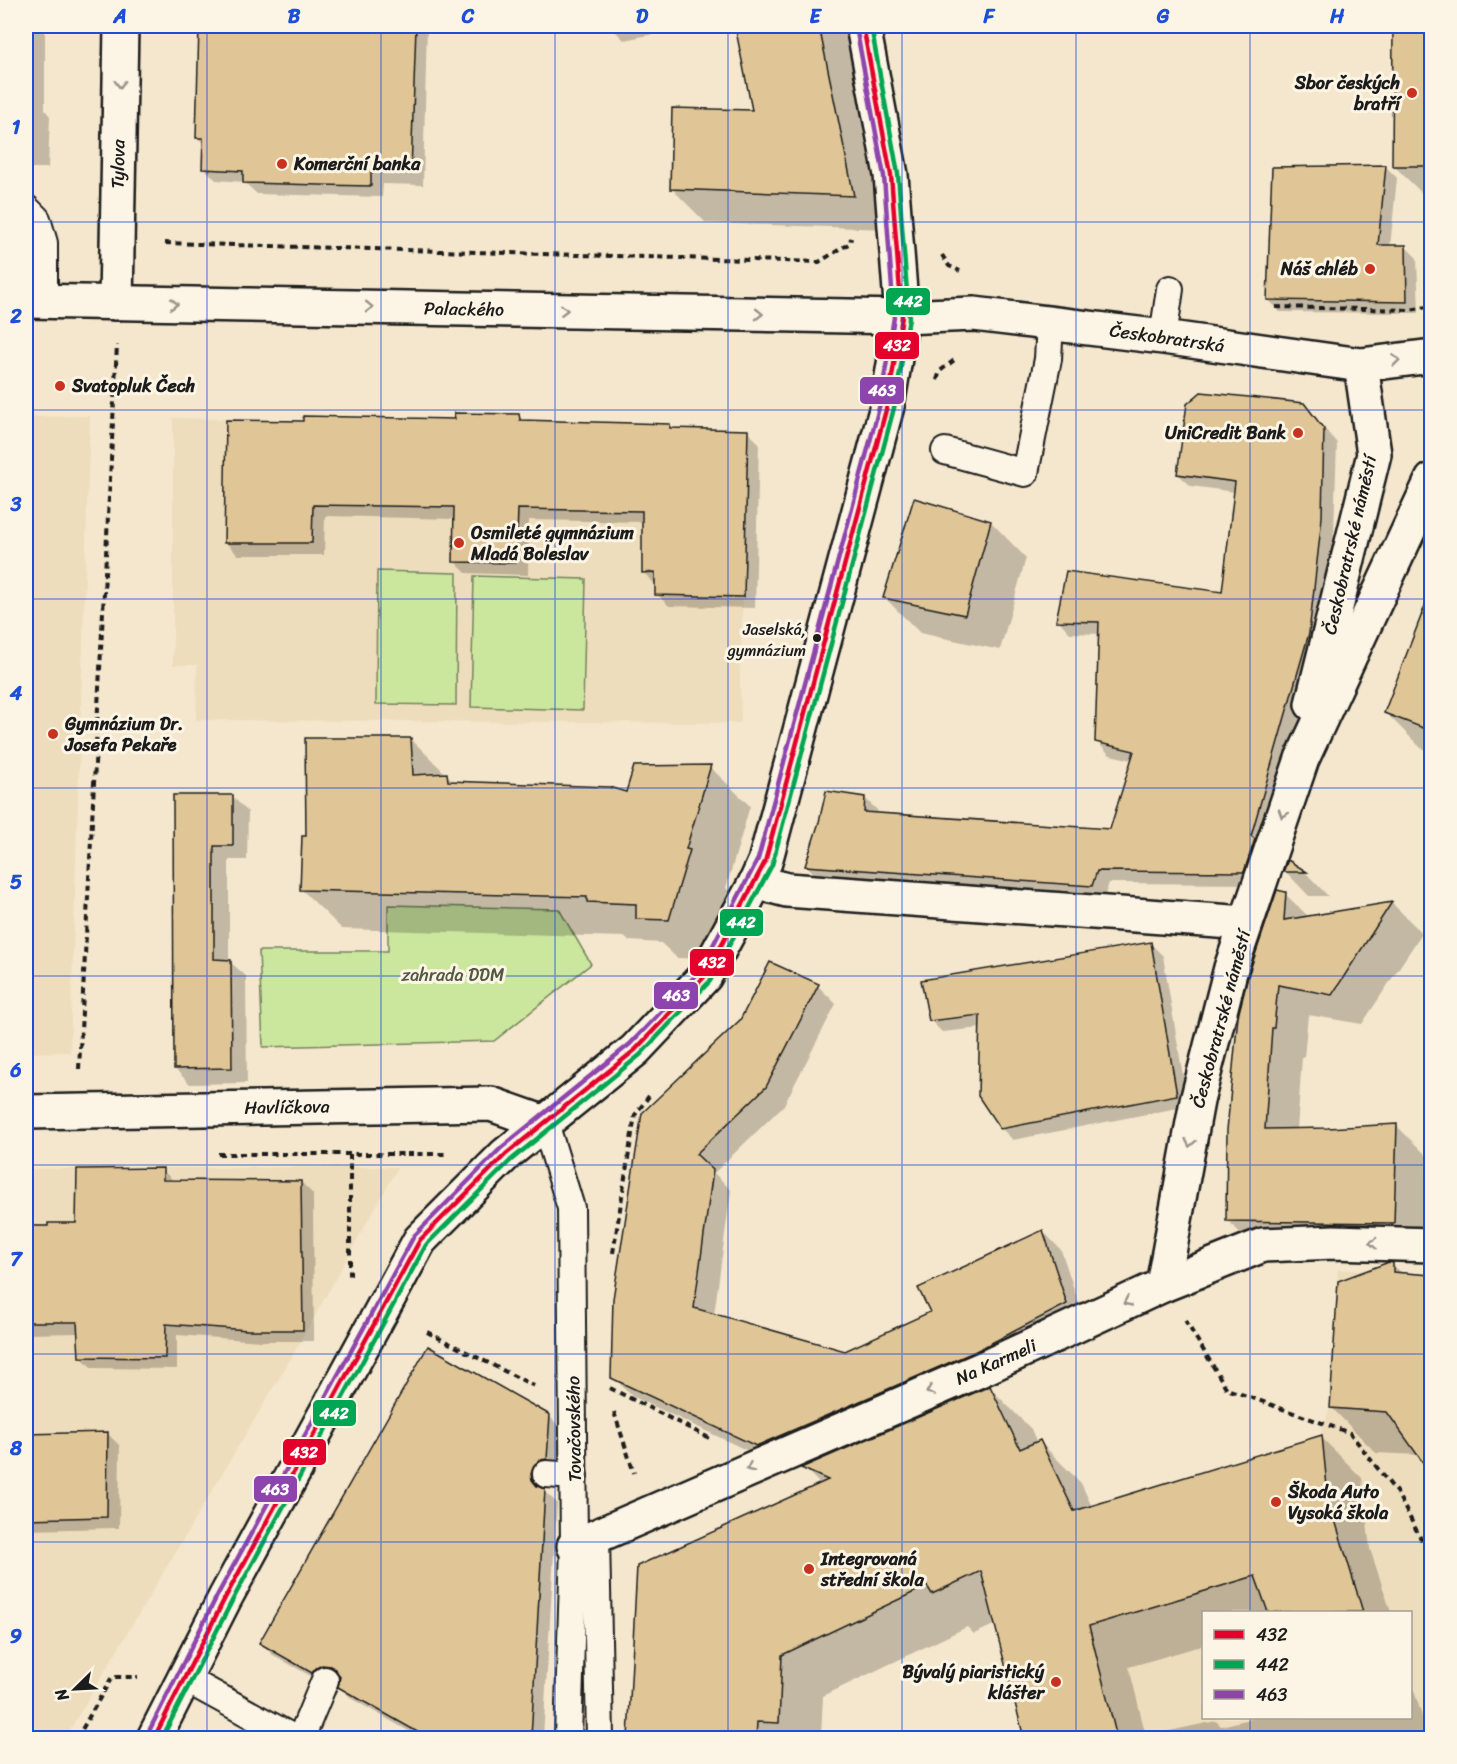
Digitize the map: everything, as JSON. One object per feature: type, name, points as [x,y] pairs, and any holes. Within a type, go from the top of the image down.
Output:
[{"type":"street","name":"Tylova","points":[[116,303],[121,26]]},
{"type":"street","points":[[154,1738],[225,1598],[420,1240],[506,1154],[635,1050],[705,976],[756,882],[771,840],[887,406],[902,317],[891,175],[863,26]]},
{"type":"street","name":"Palackého","points":[[34,301],[902,317]]},
{"type":"street","name":"Českobratrská","points":[[902,317],[974,314],[1361,365],[1431,356]]},
{"type":"street","name":"Českobratrské náměstí","points":[[1302,759],[1314,690],[1374,454],[1361,365]]},
{"type":"street","name":"Českobratrské náměstí","points":[[1163,1285],[1197,1101],[1231,968],[1302,759],[1431,480]]},
{"type":"street","points":[[756,882],[787,890],[1246,923]]},
{"type":"street","name":"Havlíčkova","points":[[26,1112],[491,1104],[545,1123]]},
{"type":"street","name":"Na Karmeli","points":[[585,1541],[982,1369],[1163,1285],[1263,1245],[1334,1242],[1431,1245]]},
{"type":"lane","points":[[26,208],[37,219],[44,243],[34,301]]},
{"type":"lane","points":[[1162,337],[1170,289]]},
{"type":"lane","points":[[945,450],[1025,473],[1048,359],[1050,323]]},
{"type":"lane","name":"Tovačovského","points":[[545,1123],[571,1208],[574,1476],[585,1541],[568,1738]]},
{"type":"lane","points":[[546,1474],[574,1476]]},
{"type":"lane","points":[[585,1541],[600,1738]]},
{"type":"lane","points":[[184,1678],[293,1738]]},
{"type":"lane","points":[[301,1738],[325,1680]]},
{"type":"path","points":[[165,243],[819,261],[850,243],[852,234]]},
{"type":"path","points":[[938,248],[948,266],[968,275]]},
{"type":"path","points":[[78,1075],[117,343],[116,303]]},
{"type":"path","points":[[1267,307],[1410,310],[1431,306]]},
{"type":"path","points":[[207,1154],[506,1154]]},
{"type":"path","points":[[350,1154],[350,1284]]},
{"type":"path","points":[[1163,1285],[1227,1389],[1350,1433],[1397,1493],[1431,1560]]},
{"type":"path","points":[[427,1332],[537,1388]]},
{"type":"path","points":[[605,1385],[759,1464]]},
{"type":"path","points":[[77,1738],[112,1677],[184,1678]]},
{"type":"shaded area","name":"Osmileté gymnázium Mladá Boleslav","points":[[454,413],[519,414],[520,420],[670,424],[671,428],[748,430],[740,680],[741,723],[196,720],[197,665],[173,665],[173,418],[303,421],[303,416],[454,419]]},
{"type":"shaded area","name":"Gymnázium Dr. Josefa Pekaře","points":[[90,416],[70,1052],[26,1053],[26,417]]},
{"type":"shaded area","points":[[398,1167],[294,1353],[65,1738],[26,1738],[26,1169]]},
{"type":"shaded area","name":"Škoda Auto Vysoká škola","points":[[1338,1269],[1431,1275],[1431,1738],[1024,1738],[990,1605],[1068,1585],[1123,1507],[1120,1497],[1137,1492],[1137,1494],[1183,1477],[1184,1479],[1193,1474],[1194,1476],[1207,1472],[1207,1470],[1217,1469],[1217,1467],[1228,1464],[1229,1466],[1279,1447],[1316,1445],[1330,1408]]},
{"type":"green space","points":[[377,571],[457,573],[456,705],[376,704]]},
{"type":"green space","points":[[474,576],[586,579],[583,710],[471,707]]},
{"type":"green space","name":"zahrada DDM","points":[[388,905],[559,909],[591,964],[494,1041],[263,1047],[259,951],[388,951]]},
{"type":"green space","points":[[1431,1130],[1431,1213],[1425,1212]]},
{"type":"building","points":[[199,26],[416,26],[411,173],[371,172],[371,186],[243,183],[243,171],[202,169],[203,138],[196,138]]},
{"type":"building","points":[[735,26],[819,26],[854,196],[670,189],[672,108],[752,110]]},
{"type":"building","name":"Sbor českých bratří","points":[[1393,26],[1431,26],[1431,166],[1392,166]]},
{"type":"building","points":[[1386,165],[1378,245],[1406,245],[1407,302],[1267,300],[1272,167]]},
{"type":"building","points":[[1201,392],[1304,403],[1324,429],[1322,517],[1309,633],[1251,836],[1255,839],[1244,872],[1097,871],[1092,886],[805,866],[826,791],[865,797],[864,812],[1110,829],[1134,751],[1095,742],[1099,622],[1056,621],[1066,571],[1222,592],[1235,482],[1177,474],[1187,404]]},
{"type":"building","points":[[454,413],[519,414],[520,420],[670,424],[670,428],[748,430],[744,597],[655,595],[655,572],[642,573],[642,511],[518,509],[516,563],[453,562],[454,507],[313,505],[312,543],[224,543],[226,420],[303,421],[303,416],[455,419]]},
{"type":"building","points":[[914,498],[991,521],[965,615],[883,598]]},
{"type":"building","points":[[1428,598],[1431,599],[1431,731],[1384,713]]},
{"type":"building","points":[[305,738],[411,738],[413,775],[447,773],[448,781],[609,787],[626,792],[634,766],[711,765],[686,849],[690,850],[669,920],[636,919],[636,904],[587,902],[587,897],[300,890],[302,836],[306,836]]},
{"type":"building","points":[[173,795],[233,795],[233,846],[214,846],[214,959],[231,960],[232,1068],[174,1069]]},
{"type":"building","points":[[1288,860],[1307,872],[1283,872]]},
{"type":"building","points":[[1277,890],[1286,892],[1284,920],[1392,902],[1332,995],[1278,985],[1274,1028],[1272,1028],[1265,1129],[1397,1124],[1394,1223],[1226,1221],[1227,1130],[1238,1016],[1249,973]]},
{"type":"building","points":[[1151,942],[1177,1095],[1000,1129],[978,1096],[980,1015],[929,1021],[921,980]]},
{"type":"building","points":[[770,962],[819,984],[766,1087],[696,1154],[713,1170],[694,1308],[845,1351],[930,1312],[918,1288],[1043,1230],[1067,1304],[974,1352],[756,1446],[611,1378],[613,1299],[642,1113],[740,1020]]},
{"type":"building","points":[[163,1168],[163,1180],[301,1181],[303,1330],[248,1330],[166,1324],[165,1358],[79,1357],[77,1322],[26,1322],[26,1226],[76,1223],[77,1169]]},
{"type":"building","points":[[1389,1262],[1393,1263],[1393,1272],[1431,1275],[1431,1474],[1387,1412],[1330,1408],[1338,1281]]},
{"type":"building","points":[[428,1346],[550,1415],[547,1459],[540,1460],[534,1465],[531,1474],[537,1486],[545,1489],[531,1738],[428,1738],[338,1687],[340,1677],[331,1666],[322,1665],[312,1673],[259,1643]]},
{"type":"building","points":[[990,1386],[1020,1449],[1040,1440],[1074,1511],[1322,1435],[1329,1507],[1363,1611],[1268,1611],[1255,1576],[1089,1626],[1117,1738],[1024,1738],[981,1571],[932,1594],[927,1586],[782,1655],[779,1723],[757,1722],[756,1738],[628,1738],[637,1566],[828,1480],[801,1468]]},
{"type":"building","points":[[108,1432],[107,1517],[26,1519],[26,1434]]},
{"type":"transit line","name":"432","points":[[154,1738],[225,1598],[420,1240],[506,1154],[635,1050],[705,976],[765,862],[887,406],[902,317],[891,175],[863,26]]},
{"type":"transit line","name":"442","points":[[162,1738],[232,1601],[426,1245],[511,1160],[640,1055],[710,981],[772,865],[894,408],[909,318],[898,174],[871,26]]},
{"type":"transit line","name":"463","points":[[147,1735],[218,1594],[414,1236],[501,1148],[630,1044],[699,972],[758,859],[880,404],[894,317],[884,176],[856,27]]},
{"type":"place","name":"Sbor českých bratří","points":[[1412,93]]},
{"type":"place","name":"Komerční banka","points":[[282,164]]},
{"type":"place","name":"Náš chléb","points":[[1370,269]]},
{"type":"place","name":"Svatopluk Čech","points":[[60,386]]},
{"type":"place","name":"UniCredit Bank","points":[[1298,433]]},
{"type":"place","name":"Osmileté gymnázium Mladá Boleslav","points":[[459,543]]},
{"type":"place","name":"Jaselská, gymnázium","points":[[817,638]]},
{"type":"place","name":"Gymnázium Dr. Josefa Pekaře","points":[[53,734]]},
{"type":"place","name":"Škoda Auto Vysoká škola","points":[[1276,1502]]},
{"type":"place","name":"Integrovaná střední škola","points":[[809,1569]]},
{"type":"place","name":"Bývalý piaristický klášter","points":[[1056,1682]]}]
